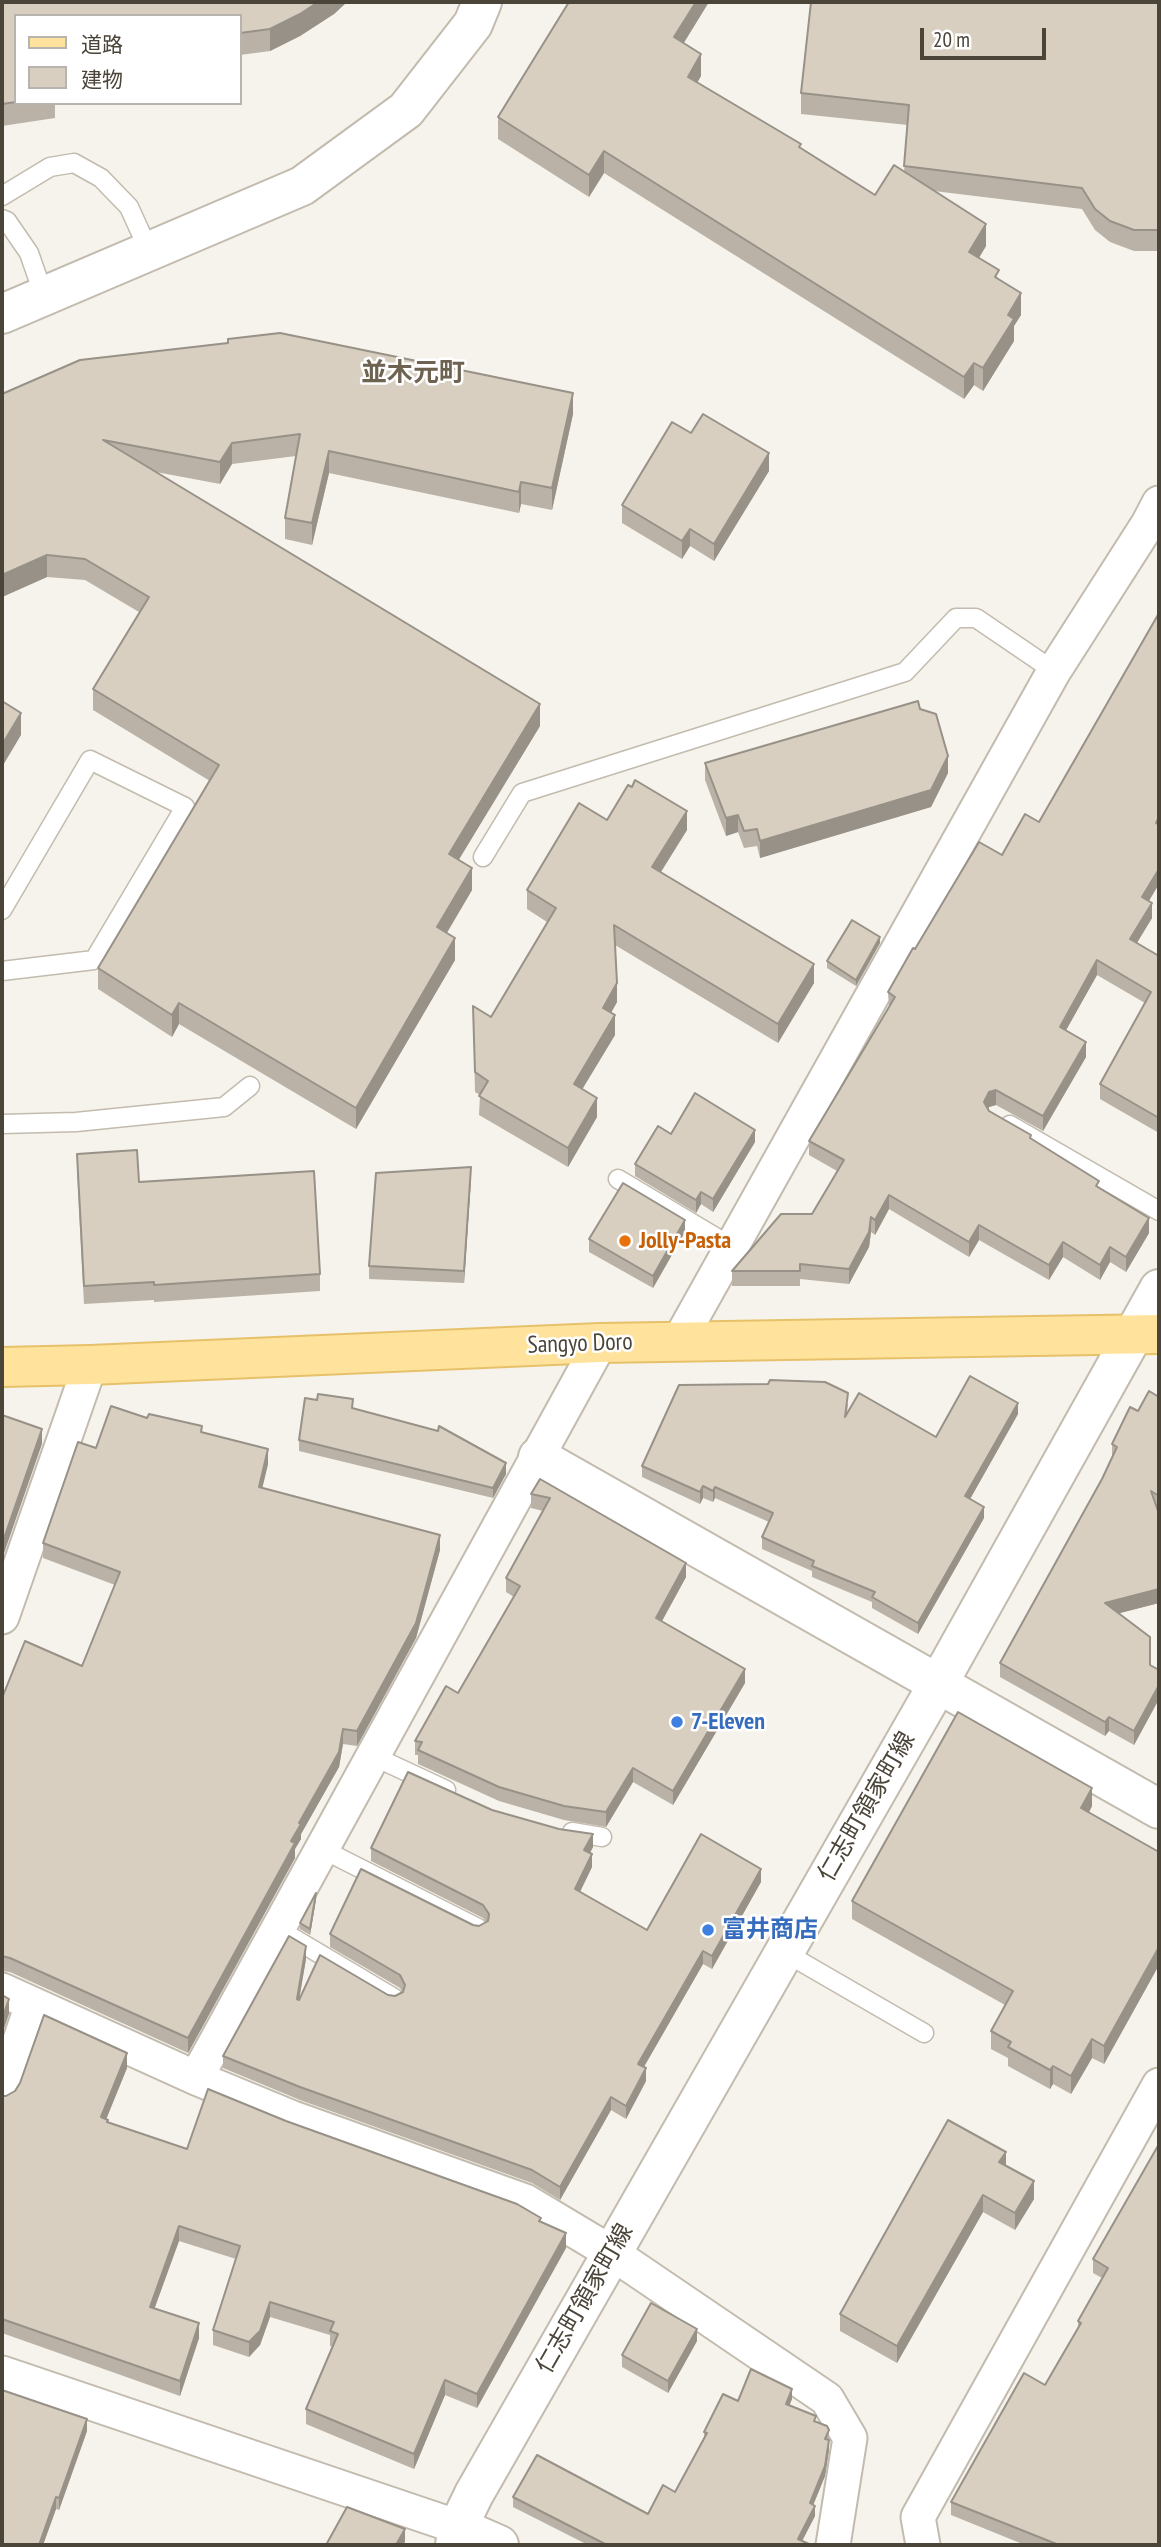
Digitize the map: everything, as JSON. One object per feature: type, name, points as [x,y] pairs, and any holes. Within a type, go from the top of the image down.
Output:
[{"type":"main road","name":"Sangyo Doro","points":[[2,1367],[600,1343],[1147,1334]]},
{"type":"street","points":[[2,314],[302,186],[406,110],[473,24],[482,2]]},
{"type":"street","points":[[678,1341],[1054,671],[1159,503]]},
{"type":"street","name":"仁志町領家町線","points":[[457,2536],[474,2494],[937,1684],[1147,1334],[1159,1289]]},
{"type":"street","points":[[196,2078],[600,1343]]},
{"type":"street","points":[[2,1617],[90,1365]]},
{"type":"street","points":[[538,1457],[1159,1809]]},
{"type":"street","points":[[2,1990],[196,2078],[293,2118],[525,2201],[612,2253],[827,2399],[850,2438],[833,2545]]},
{"type":"street","points":[[2,2092],[32,2005]]},
{"type":"street","points":[[923,2545],[918,2517],[1159,2085]]},
{"type":"street","points":[[2,2373],[457,2536],[499,2545]]},
{"type":"lane","points":[[2,196],[50,167],[74,163],[101,178],[129,206],[149,251]]},
{"type":"lane","points":[[2,219],[7,221],[29,253],[44,296]]},
{"type":"lane","points":[[483,857],[522,793],[905,672],[956,618],[976,618],[1054,671]]},
{"type":"lane","points":[[2,909],[90,760],[185,807],[94,960],[2,971]]},
{"type":"lane","points":[[2,1124],[76,1122],[224,1107],[250,1086]]},
{"type":"lane","points":[[995,1116],[1159,1211]]},
{"type":"lane","points":[[618,1179],[732,1247]]},
{"type":"lane","points":[[373,1756],[459,1795]]},
{"type":"lane","points":[[549,1827],[602,1837]]},
{"type":"lane","points":[[322,1849],[478,1928]]},
{"type":"lane","points":[[278,1929],[394,1998]]},
{"type":"lane","points":[[785,1952],[924,2033]]},
{"type":"building","points":[[2,2],[318,2],[270,29],[242,33],[242,14],[14,14],[14,102],[2,104]]},
{"type":"building","points":[[569,2],[696,2],[674,37],[701,54],[688,77],[801,144],[799,147],[875,195],[894,165],[986,224],[969,252],[999,270],[995,277],[1021,293],[1008,315],[1014,319],[983,368],[974,363],[964,377],[604,151],[589,175],[498,117]]},
{"type":"building","points":[[811,2],[1159,2],[1159,230],[1134,230],[1110,221],[1095,209],[1082,188],[904,166],[909,105],[801,93]]},
{"type":"building","points":[[280,333],[573,393],[552,488],[521,482],[519,492],[329,451],[312,523],[285,518],[300,434],[232,443],[220,462],[103,440],[540,704],[449,854],[472,868],[437,927],[455,938],[356,1108],[179,1003],[172,1015],[98,968],[219,765],[93,689],[149,597],[85,559],[47,555],[2,575],[2,394],[80,360],[228,343],[228,339]]},
{"type":"building","points":[[703,414],[769,453],[714,544],[690,529],[682,541],[622,505],[672,422],[691,433]]},
{"type":"building","points":[[1159,613],[1159,817],[1156,823],[1159,825],[1159,869],[1142,897],[1152,903],[1130,939],[1159,956],[1159,1118],[1100,1084],[1151,992],[1097,960],[1060,1027],[1086,1042],[1043,1116],[996,1090],[989,1092],[984,1102],[989,1111],[1031,1135],[1030,1138],[1099,1181],[1096,1186],[1149,1218],[1126,1257],[1110,1247],[1100,1265],[1063,1242],[1049,1265],[979,1225],[969,1242],[889,1195],[875,1220],[871,1217],[869,1232],[849,1269],[800,1264],[800,1271],[732,1271],[781,1214],[812,1214],[844,1160],[809,1141],[895,997],[888,992],[913,948],[915,949],[979,842],[1002,855],[1025,814],[1039,822]]},
{"type":"building","points":[[2,701],[21,713],[2,745]]},
{"type":"building","points":[[918,701],[920,709],[936,714],[948,756],[931,790],[760,841],[757,829],[744,831],[738,815],[726,818],[705,763]]},
{"type":"building","points":[[635,780],[687,811],[652,867],[814,964],[778,1024],[614,925],[617,983],[603,1008],[615,1015],[574,1084],[597,1098],[568,1148],[479,1096],[488,1081],[475,1072],[473,1006],[491,1017],[556,908],[527,890],[579,803],[607,820],[628,785],[632,787]]},
{"type":"building","points":[[852,920],[880,937],[856,980],[827,961]]},
{"type":"building","points":[[695,1093],[755,1130],[713,1199],[701,1192],[696,1200],[635,1164],[658,1126],[671,1134]]},
{"type":"building","points":[[137,1150],[139,1182],[314,1171],[320,1274],[154,1285],[154,1282],[84,1286],[77,1154]]},
{"type":"building","points":[[471,1167],[464,1271],[369,1266],[376,1173]]},
{"type":"building","points":[[623,1183],[685,1220],[653,1276],[589,1239]]},
{"type":"building","points":[[970,1376],[1018,1403],[965,1496],[984,1507],[918,1623],[872,1597],[875,1592],[812,1566],[814,1561],[762,1537],[773,1513],[715,1487],[713,1491],[703,1486],[700,1492],[642,1466],[679,1385],[768,1384],[770,1380],[825,1382],[848,1393],[845,1417],[859,1393],[936,1437]]},
{"type":"building","points":[[1149,1391],[1159,1397],[1159,1496],[1151,1491],[1159,1514],[1159,1589],[1105,1603],[1150,1637],[1150,1665],[1159,1670],[1159,1685],[1134,1731],[1109,1717],[1105,1722],[1000,1663],[1102,1479],[1117,1447],[1112,1444],[1130,1407],[1138,1411]]},
{"type":"building","points":[[318,1394],[353,1399],[352,1408],[438,1431],[439,1426],[506,1463],[493,1488],[299,1440],[305,1398],[317,1400]]},
{"type":"building","points":[[111,1406],[147,1418],[149,1414],[202,1426],[201,1432],[268,1449],[259,1487],[440,1535],[416,1623],[357,1731],[343,1729],[339,1752],[299,1823],[301,1824],[291,1841],[295,1843],[188,2038],[2,1956],[2,1698],[25,1641],[82,1666],[120,1572],[43,1543],[78,1442],[96,1448]]},
{"type":"building","points":[[2,1415],[42,1429],[2,1544]]},
{"type":"building","points":[[540,1479],[686,1563],[656,1618],[745,1669],[673,1791],[633,1768],[606,1812],[564,1806],[499,1787],[418,1750],[422,1742],[415,1741],[446,1686],[458,1693],[520,1586],[506,1578],[550,1498],[531,1494]]},
{"type":"building","points":[[958,1712],[1092,1788],[1081,1808],[1159,1852],[1159,1947],[1104,2046],[1092,2039],[1071,2076],[1053,2066],[1050,2070],[1008,2047],[1011,2042],[991,2031],[1013,1991],[852,1901]]},
{"type":"building","points":[[408,1772],[492,1810],[559,1829],[593,1834],[584,1850],[592,1854],[575,1889],[647,1930],[701,1834],[761,1869],[712,1956],[703,1951],[638,2064],[646,2068],[626,2106],[611,2097],[560,2187],[532,2170],[300,2087],[223,2056],[289,1936],[306,1946],[297,1999],[299,2000],[320,1955],[388,1995],[395,1996],[403,1992],[405,1985],[400,1975],[330,1934],[361,1869],[473,1925],[479,1926],[488,1921],[489,1914],[483,1905],[371,1848]]},
{"type":"building","points":[[316,1893],[310,1929],[300,1923]]},
{"type":"building","points":[[2,1995],[9,1999],[2,2019]]},
{"type":"building","points":[[44,2015],[127,2053],[101,2117],[108,2120],[107,2122],[187,2149],[208,2089],[286,2121],[517,2204],[541,2218],[539,2221],[566,2233],[477,2394],[445,2380],[414,2454],[306,2409],[338,2334],[330,2331],[334,2322],[270,2302],[260,2331],[249,2342],[213,2330],[240,2246],[179,2226],[150,2307],[199,2323],[180,2381],[2,2319],[2,2096],[15,2091],[20,2083]]},
{"type":"building","points":[[948,2120],[1006,2152],[999,2162],[1034,2181],[1015,2213],[983,2195],[897,2346],[840,2314]]},
{"type":"building","points":[[1159,2144],[1159,2545],[1059,2545],[951,2502],[1024,2373],[1045,2385],[1081,2323],[1078,2321],[1108,2268],[1093,2259]]},
{"type":"building","points":[[651,2303],[697,2329],[668,2381],[622,2355]]},
{"type":"building","points":[[751,2369],[792,2389],[786,2404],[816,2416],[814,2421],[827,2426],[829,2430],[825,2439],[829,2440],[825,2466],[810,2503],[815,2506],[798,2539],[811,2545],[607,2545],[513,2497],[537,2455],[648,2514],[663,2485],[675,2492],[707,2433],[704,2432],[723,2394],[738,2401]]},
{"type":"building","points":[[2,2390],[87,2419],[39,2545],[2,2545]]},
{"type":"building","points":[[347,2507],[405,2529],[396,2545],[326,2545]]},
{"type":"place","name":"Jolly-Pasta","points":[[625,1241]]},
{"type":"place","name":"7-Eleven","points":[[677,1722]]},
{"type":"place","name":"富井商店","points":[[708,1930]]},
{"type":"district","name":"並木元町","points":[[413,374]]}]
